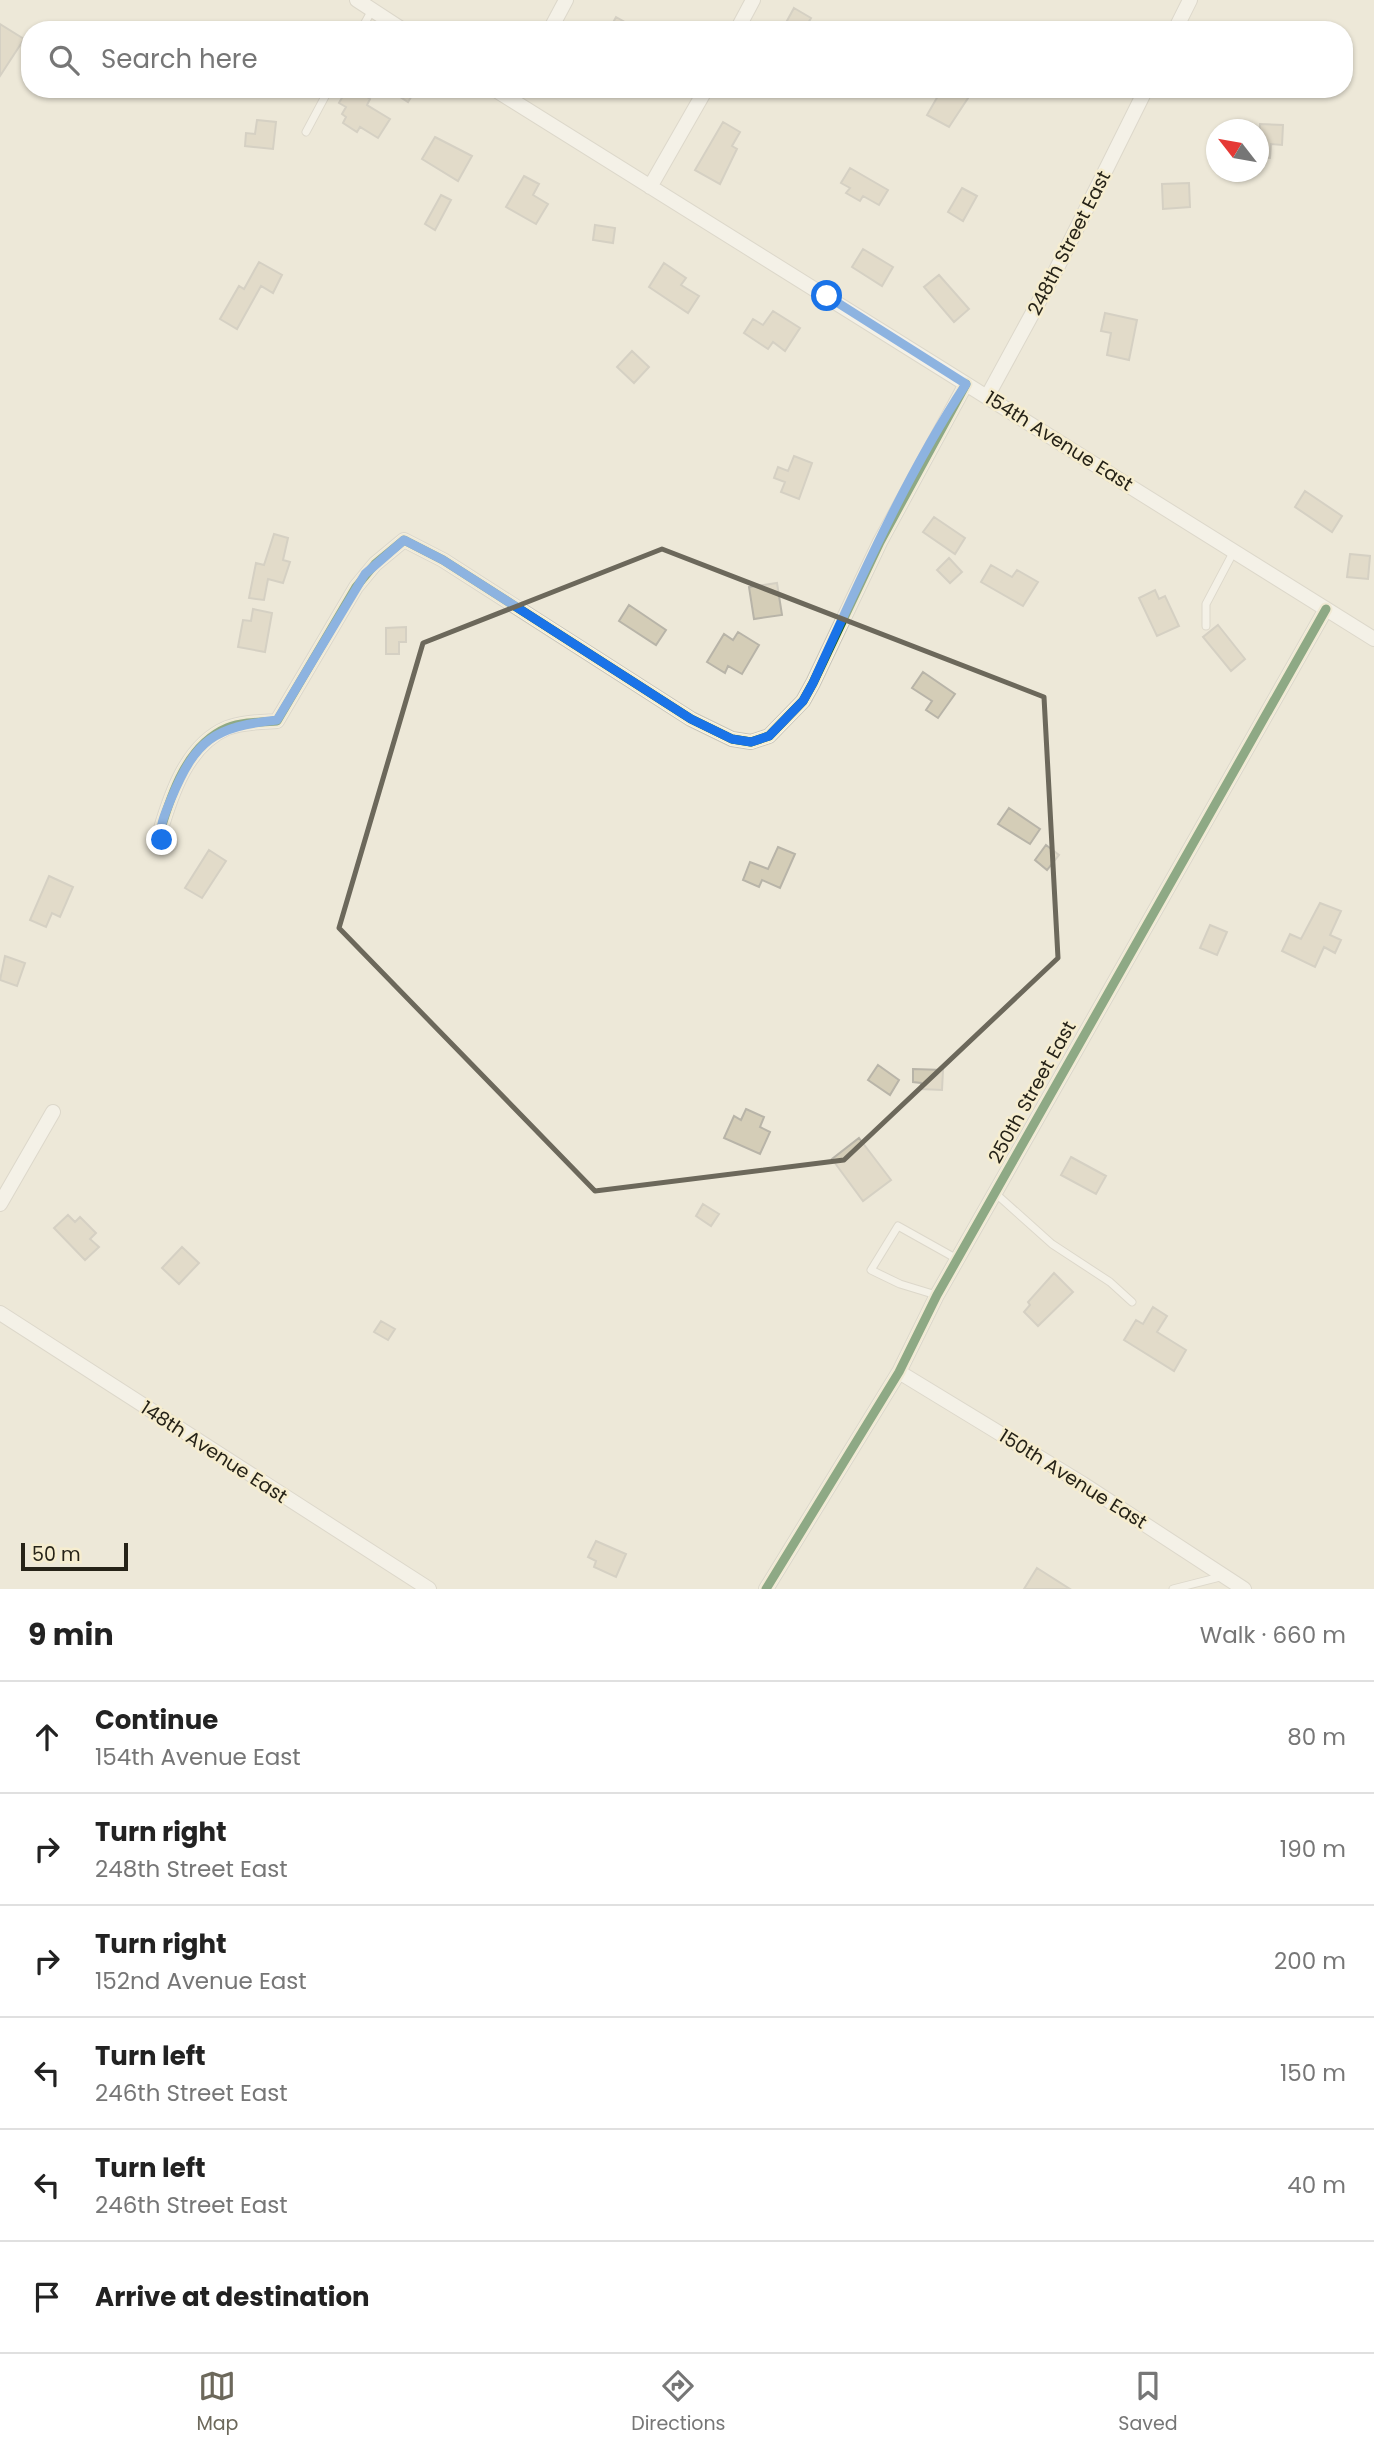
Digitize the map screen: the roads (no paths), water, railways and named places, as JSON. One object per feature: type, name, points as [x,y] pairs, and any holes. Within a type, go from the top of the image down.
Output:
[{"type":"street","points":[[555,21],[566,0]]},
{"type":"street","points":[[742,21],[753,0]]},
{"type":"street","points":[[1180,21],[1190,0]]},
{"type":"street","points":[[367,4],[391,21]]},
{"type":"street","name":"154th Avenue East","points":[[519,98],[650,187],[966,384],[988,395],[1374,639]]},
{"type":"street","points":[[650,187],[701,98]]},
{"type":"street","name":"248th Street East","points":[[988,395],[1055,272],[1142,98]]},
{"type":"street","points":[[170,844],[162,840],[160,832],[180,778],[194,754],[213,736],[230,727],[277,720],[360,581],[404,540],[443,560],[691,719],[740,742],[759,741],[781,726],[813,683],[880,542],[949,409],[966,384]]},
{"type":"street","name":"250th Street East","points":[[766,1589],[899,1372],[957,1259],[1326,610]]},
{"type":"street","points":[[0,1204],[53,1112]]},
{"type":"street","name":"148th Avenue East","points":[[0,1313],[429,1589]]},
{"type":"street","name":"150th Avenue East","points":[[899,1372],[1083,1484],[1244,1589]]},
{"type":"lane","points":[[306,132],[324,98]]},
{"type":"lane","points":[[1206,626],[1206,604],[1234,551]]},
{"type":"lane","points":[[995,1193],[1052,1244],[1110,1282],[1132,1302]]},
{"type":"lane","points":[[937,1295],[900,1284],[871,1270],[898,1226],[957,1259]]},
{"type":"lane","points":[[1173,1589],[1224,1576]]}]
